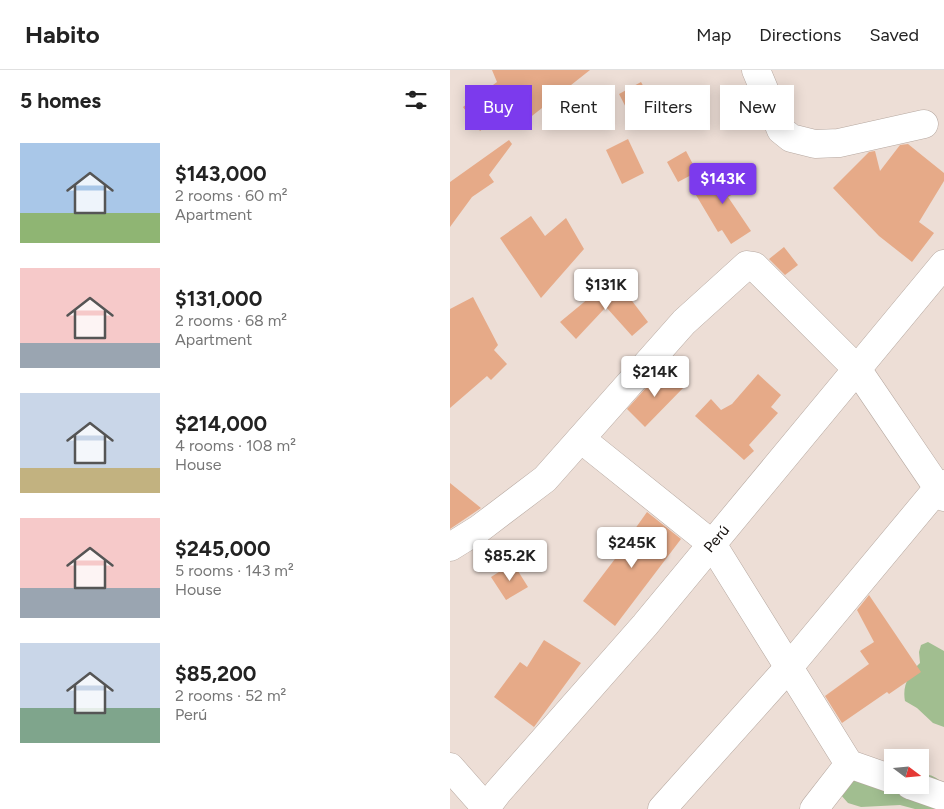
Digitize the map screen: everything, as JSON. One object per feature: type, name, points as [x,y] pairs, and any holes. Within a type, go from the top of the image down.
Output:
[{"type":"street","points":[[758,71],[781,130],[791,138],[815,144],[839,143],[924,124]]},
{"type":"street","name":"Perú","points":[[489,804],[645,625],[944,264]]},
{"type":"street","points":[[450,547],[479,529],[545,479],[684,322],[747,265],[754,266],[857,369],[942,490],[789,667],[662,809]]},
{"type":"street","points":[[581,439],[712,544],[849,764],[884,776]]},
{"type":"street","points":[[814,809],[849,764]]},
{"type":"street","points":[[450,767],[489,804]]},
{"type":"street","points":[[929,792],[944,797]]},
{"type":"green space","points":[[928,642],[944,651],[944,727],[933,723],[917,708],[905,701],[904,695],[907,680],[920,663],[919,652],[921,645]]},
{"type":"green space","points":[[848,771],[884,778],[884,794],[929,794],[929,775],[938,779],[943,787],[944,809],[915,809],[900,805],[861,807],[848,803],[840,794]]},
{"type":"building","points":[[492,70],[590,70],[571,85],[542,85],[542,108],[532,116],[532,85],[493,85],[497,82]]},
{"type":"building","points":[[625,91],[625,106],[619,94]]},
{"type":"building","points":[[628,139],[644,173],[622,184],[606,150]]},
{"type":"building","points":[[509,140],[512,144],[489,175],[494,182],[472,197],[450,227],[450,182]]},
{"type":"building","points":[[908,144],[944,173],[944,181],[919,222],[934,233],[912,262],[879,236],[833,188],[869,152],[875,151],[880,171],[900,145]]},
{"type":"building","points":[[686,151],[697,172],[678,182],[667,162]]},
{"type":"building","points":[[728,168],[741,189],[728,197],[751,231],[731,244],[722,230],[718,232],[693,190]]},
{"type":"building","points":[[531,216],[545,236],[566,218],[584,249],[541,298],[500,238]]},
{"type":"building","points":[[784,247],[798,265],[785,275],[769,259]]},
{"type":"building","points":[[612,279],[623,289],[648,322],[632,336],[606,307],[576,339],[560,322]]},
{"type":"building","points":[[473,297],[498,345],[494,350],[507,364],[491,380],[487,376],[450,408],[450,309]]},
{"type":"building","points":[[663,369],[685,386],[645,427],[627,409]]},
{"type":"building","points":[[758,374],[781,395],[771,407],[778,413],[749,445],[754,451],[744,460],[695,416],[711,399],[721,410],[732,404]]},
{"type":"building","points":[[450,483],[481,508],[450,529]]},
{"type":"building","points":[[647,512],[681,539],[615,626],[583,601],[621,551]]},
{"type":"building","points":[[513,563],[528,587],[506,600],[491,577]]},
{"type":"building","points":[[869,595],[921,672],[889,694],[887,692],[842,723],[825,696],[869,664],[860,651],[874,642],[857,610]]},
{"type":"building","points":[[544,640],[581,663],[534,727],[494,697],[520,662],[527,667]]}]
